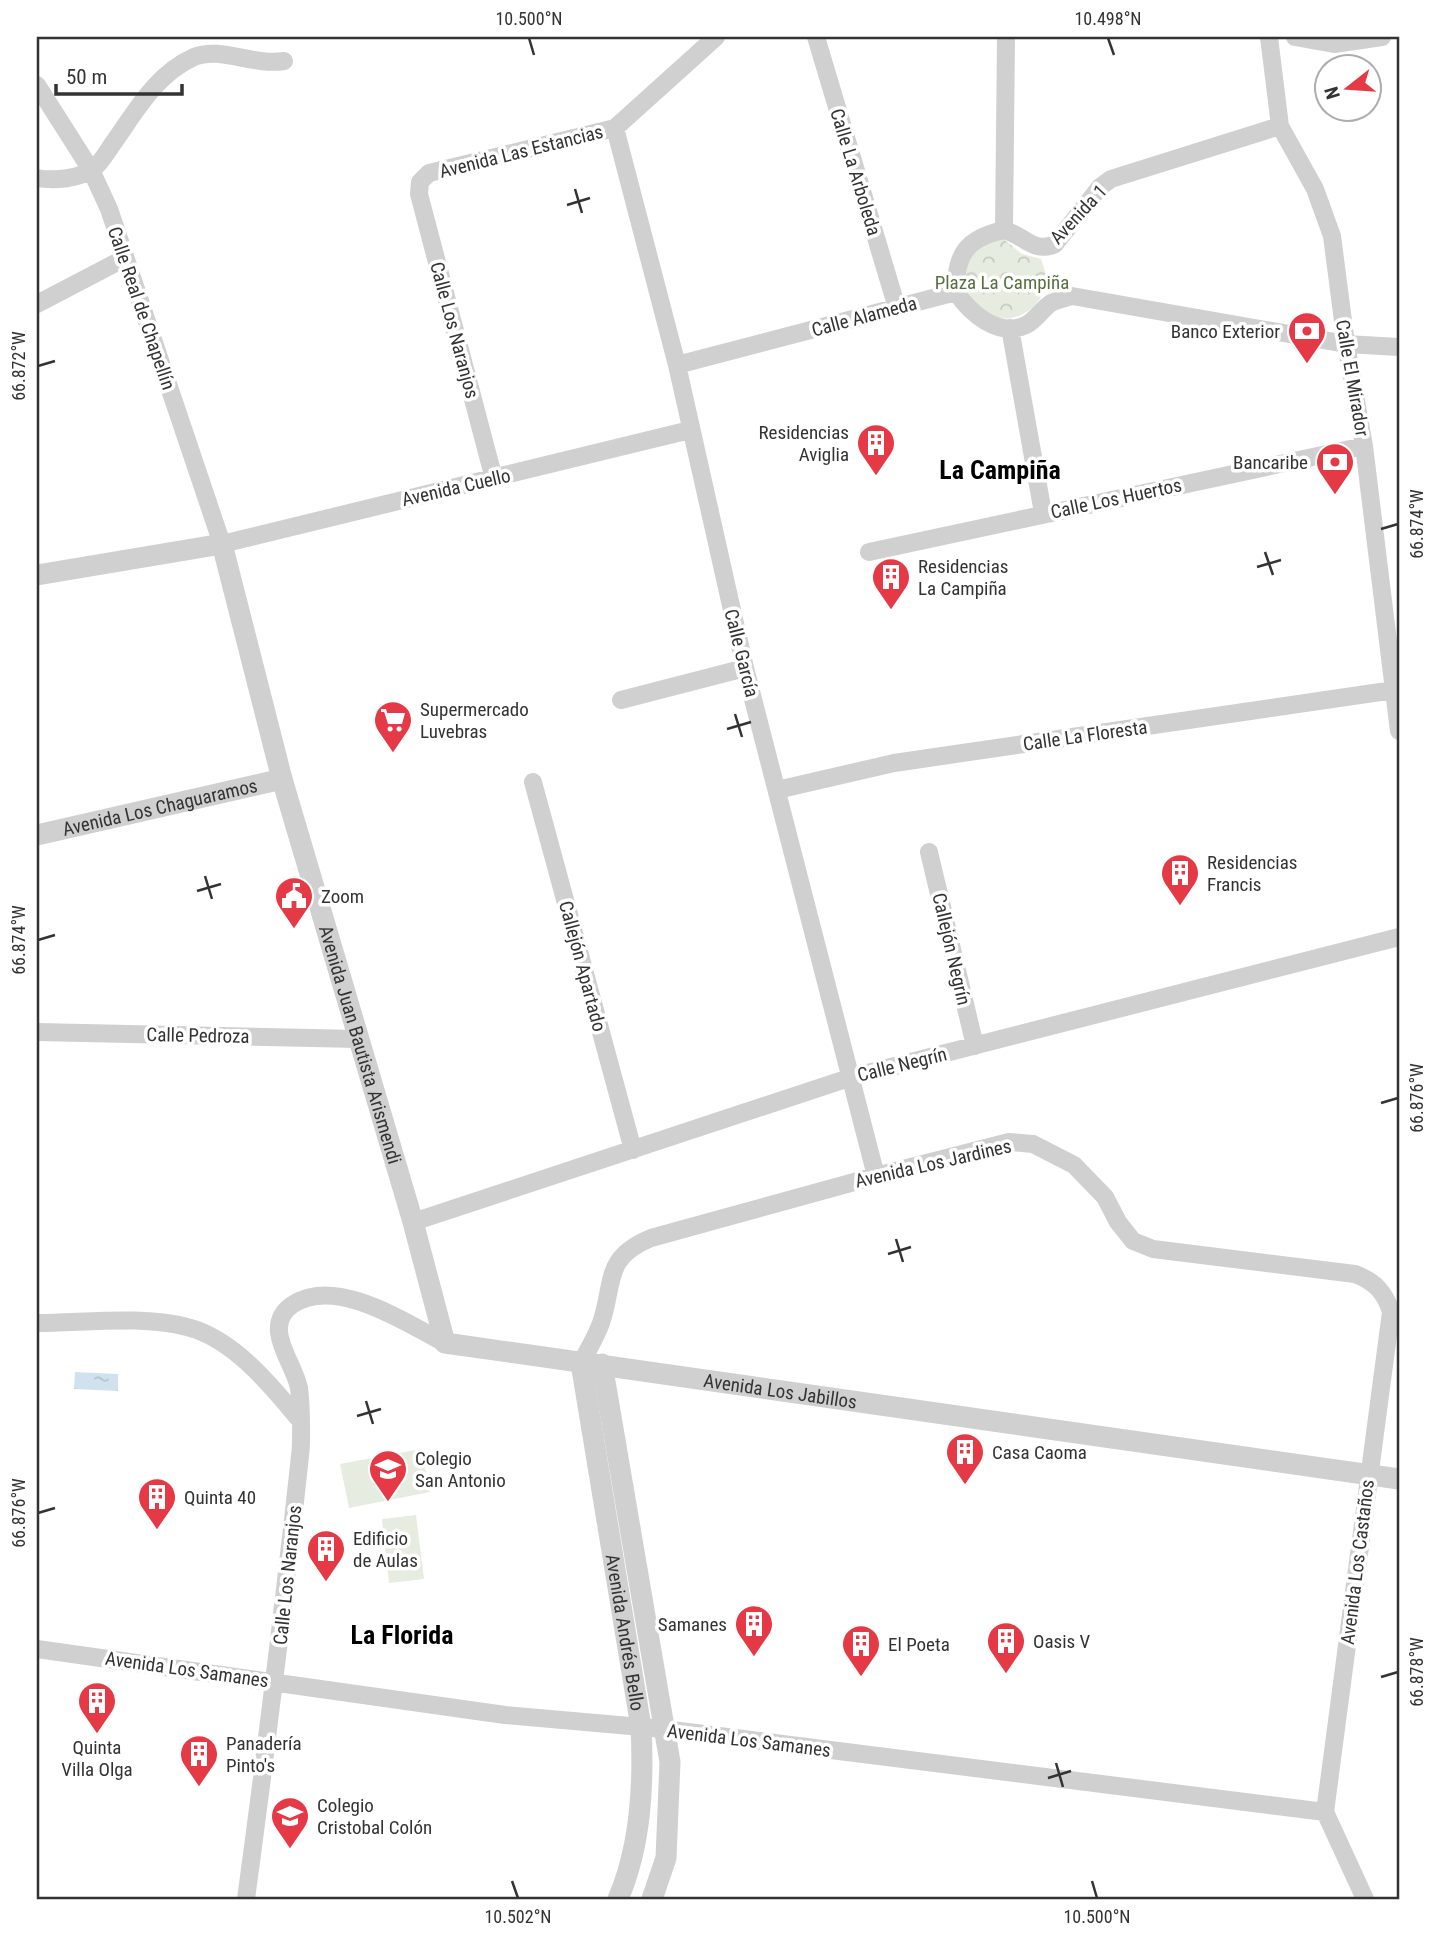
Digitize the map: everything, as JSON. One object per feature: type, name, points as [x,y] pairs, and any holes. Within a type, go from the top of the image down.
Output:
[{"type":"street","name":"Avenida Las Estancias","points":[[420,181],[429,173],[615,128],[716,37]]},
{"type":"street","name":"Calle La Arboleda","points":[[816,37],[897,308]]},
{"type":"street","points":[[1006,37],[1004,230],[985,234],[971,244],[960,256],[956,270],[956,292],[979,318],[1010,328],[1023,326],[1037,318],[1050,303],[1072,296],[1346,344],[1399,347]]},
{"type":"street","name":"Calle El Mirador","points":[[1269,37],[1280,126],[1315,189],[1332,236],[1346,344],[1364,446],[1399,731]]},
{"type":"street","points":[[1295,37],[1334,44],[1382,37]]},
{"type":"street","points":[[37,178],[64,178],[91,170],[146,97],[183,63],[213,53],[266,64],[284,61]]},
{"type":"street","name":"Calle Real de Chapellín","points":[[37,85],[91,170],[109,209],[222,544]]},
{"type":"street","name":"Avenida 1","points":[[1004,230],[1031,245],[1047,248],[1055,244],[1100,187],[1111,179],[1280,126]]},
{"type":"street","name":"Calle García","points":[[615,128],[677,365],[745,668],[876,1175]]},
{"type":"street","name":"Calle Los Naranjos","points":[[420,181],[419,194],[494,479]]},
{"type":"street","points":[[37,304],[125,258]]},
{"type":"street","name":"Calle Alameda","points":[[677,365],[956,292]]},
{"type":"street","points":[[1010,328],[1043,513]]},
{"type":"street","name":"Avenida Cuello","points":[[222,544],[690,430]]},
{"type":"street","name":"Calle Los Huertos","points":[[869,552],[1364,446]]},
{"type":"street","points":[[37,575],[222,544]]},
{"type":"street","name":"Avenida Juan Bautista Arismendi","points":[[222,544],[282,779],[413,1222],[445,1343]]},
{"type":"street","points":[[621,700],[745,668]]},
{"type":"street","name":"Calle La Floresta","points":[[777,790],[894,763],[1394,690]]},
{"type":"street","name":"Avenida Los Chaguaramos","points":[[37,835],[282,779]]},
{"type":"street","name":"Callejón Apartado","points":[[533,782],[634,1150]]},
{"type":"street","name":"Callejón Negrín","points":[[929,852],[975,1045]]},
{"type":"street","name":"Calle Negrín","points":[[413,1222],[852,1077],[1399,937]]},
{"type":"street","name":"Calle Pedroza","points":[[37,1032],[358,1039]]},
{"type":"street","name":"Avenida Los Jardines","points":[[592,1364],[614,1267],[628,1248],[651,1238],[876,1175],[1009,1142],[1033,1144],[1055,1153],[1089,1177],[1133,1241],[1153,1249],[1355,1274],[1369,1279],[1395,1310]]},
{"type":"street","name":"Avenida Los Jabillos","points":[[298,1418],[299,1387],[284,1354],[279,1335],[282,1317],[291,1306],[316,1298],[354,1298],[445,1343],[1399,1479]]},
{"type":"street","name":"Avenida Los Castaños","points":[[1325,1812],[1368,1474],[1395,1310]]},
{"type":"street","points":[[37,1323],[159,1322],[188,1327],[212,1337],[232,1352],[278,1394],[298,1418]]},
{"type":"street","name":"Avenida Andrés Bello","points":[[592,1364],[641,1727],[643,1760],[631,1870],[618,1899]]},
{"type":"street","name":"Avenida Andrés Bello","points":[[592,1364],[670,1762],[670,1821],[666,1858],[652,1899]]},
{"type":"street","name":"Calle Los Naranjos","points":[[246,1899],[275,1681],[301,1445],[298,1418]]},
{"type":"street","name":"Avenida Los Samanes","points":[[37,1649],[505,1715],[664,1729],[1325,1812]]},
{"type":"street","points":[[1325,1812],[1365,1899]]},
{"type":"green space","name":"Plaza La Campiña","points":[[1001,237],[1022,254],[1041,259],[1046,277],[1044,289],[1035,305],[1028,312],[1010,318],[991,316],[982,311],[975,304],[966,286],[966,266],[970,257],[977,249]]},
{"type":"green space","points":[[421,1449],[430,1492],[349,1508],[340,1464]]},
{"type":"green space","points":[[416,1515],[424,1579],[389,1583],[382,1519]]},
{"type":"water","points":[[75,1372],[118,1374],[118,1391],[74,1389]]},
{"type":"place","name":"Banco Exterior","points":[[1307,365]]},
{"type":"place","name":"Residencias Aviglia","points":[[876,477]]},
{"type":"place","name":"Bancaribe","points":[[1335,496]]},
{"type":"place","name":"Residencias La Campiña","points":[[891,611]]},
{"type":"place","name":"Supermercado Luvebras","points":[[393,754]]},
{"type":"place","name":"Residencias Francis","points":[[1180,907]]},
{"type":"place","name":"Zoom","points":[[294,930]]},
{"type":"place","name":"Casa Caoma","points":[[965,1486]]},
{"type":"place","name":"Colegio San Antonio","points":[[388,1503]]},
{"type":"place","name":"Quinta 40","points":[[157,1531]]},
{"type":"place","name":"Edificio de Aulas","points":[[326,1583]]},
{"type":"place","name":"Samanes","points":[[754,1658]]},
{"type":"place","name":"Oasis V","points":[[1006,1675]]},
{"type":"place","name":"El Poeta","points":[[861,1678]]},
{"type":"place","name":"Quinta Villa Olga","points":[[97,1735]]},
{"type":"place","name":"Panadería Pinto's","points":[[199,1788]]},
{"type":"place","name":"Colegio Cristobal Colón","points":[[290,1850]]},
{"type":"district","name":"La Campiña","points":[[1000,470]]},
{"type":"district","name":"La Florida","points":[[402,1635]]}]
